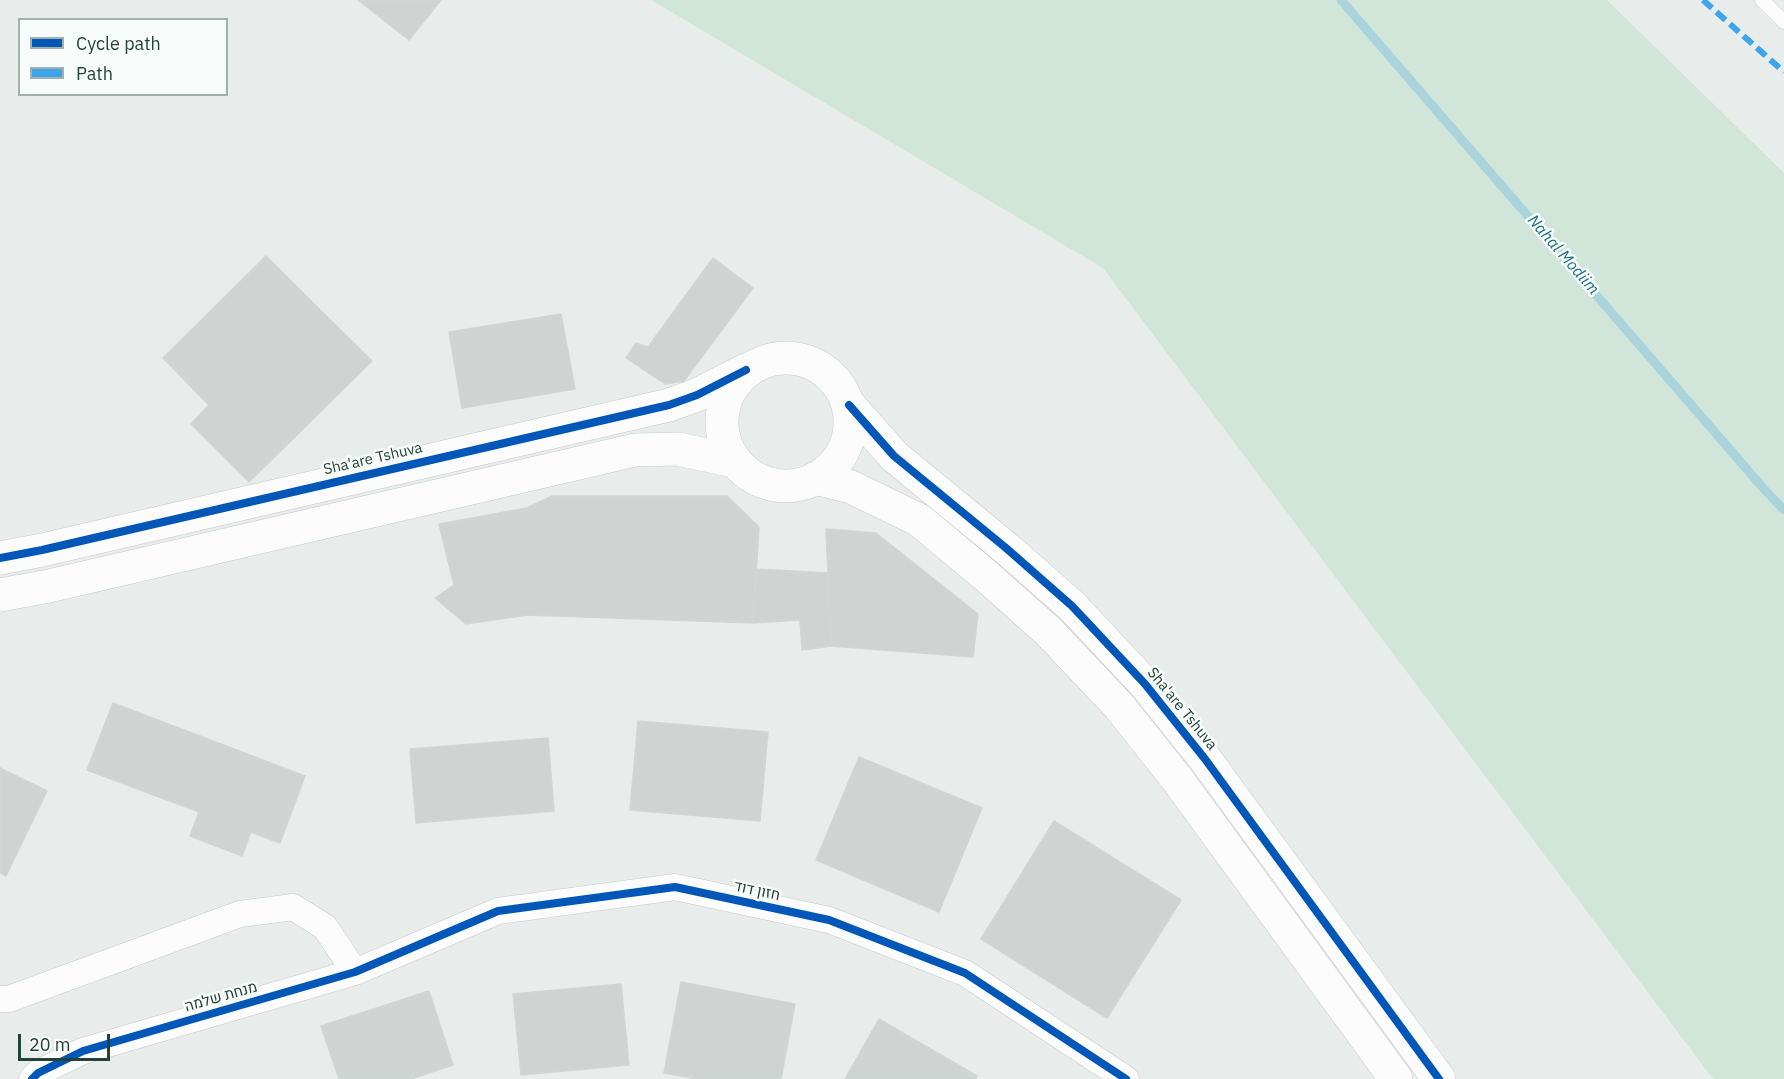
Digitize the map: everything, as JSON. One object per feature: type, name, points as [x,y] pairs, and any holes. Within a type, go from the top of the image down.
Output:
[{"type":"street","points":[[794,357],[818,365],[837,382],[849,405],[850,430],[842,454],[825,474],[802,484],[777,486],[753,478],[734,461],[722,439],[721,413],[729,389],[746,370],[768,359],[794,357]]},
{"type":"street","name":"Sha'are Tshuva","points":[[0,558],[669,405],[697,395],[746,370]]},
{"type":"street","name":"Sha'are Tshuva","points":[[849,405],[894,456],[1006,548],[1072,606],[1145,684],[1205,759],[1439,1079]]},
{"type":"street","points":[[0,595],[61,583],[635,450],[678,449],[734,461]]},
{"type":"street","points":[[816,478],[851,487],[919,520],[1048,631],[1119,706],[1177,779],[1396,1079]]},
{"type":"street","name":"חזון דוד","points":[[355,972],[498,911],[675,887],[829,920],[965,973],[1126,1079]]},
{"type":"street","points":[[0,999],[9,999],[240,914],[293,907],[325,927],[355,972]]},
{"type":"street","name":"מנחת שלמה","points":[[32,1079],[38,1073],[83,1051],[355,972]]},
{"type":"lane","points":[[1762,0],[1784,22]]},
{"type":"green space","points":[[651,0],[1607,0],[1784,173],[1784,1079],[1713,1079],[1103,268]]},
{"type":"building","points":[[358,0],[441,0],[409,40]]},
{"type":"building","points":[[266,256],[372,361],[249,482],[191,424],[209,405],[163,358]]},
{"type":"building","points":[[713,258],[753,288],[684,381],[665,384],[626,358],[636,343],[648,347]]},
{"type":"building","points":[[561,314],[575,389],[462,408],[449,332]]},
{"type":"building","points":[[552,496],[727,496],[759,527],[753,623],[527,615],[466,624],[435,598],[454,585],[439,524],[527,508]]},
{"type":"building","points":[[826,529],[876,533],[978,614],[973,657],[831,646]]},
{"type":"building","points":[[756,569],[828,573],[831,646],[802,650],[800,620],[753,623]]},
{"type":"building","points":[[113,703],[305,776],[280,843],[251,832],[242,856],[190,836],[199,812],[87,770]]},
{"type":"building","points":[[638,721],[768,732],[760,821],[630,810]]},
{"type":"building","points":[[548,738],[554,811],[416,823],[410,749]]},
{"type":"building","points":[[859,757],[982,808],[939,912],[816,860]]},
{"type":"building","points":[[0,768],[47,791],[6,876],[0,873]]},
{"type":"building","points":[[1054,821],[1181,900],[1107,1018],[981,939]]},
{"type":"building","points":[[681,982],[795,1004],[781,1079],[697,1079],[664,1073]]},
{"type":"building","points":[[621,984],[629,1065],[521,1075],[513,994]]},
{"type":"building","points":[[429,991],[453,1065],[411,1079],[339,1079],[321,1026]]},
{"type":"building","points":[[879,1019],[977,1076],[976,1079],[845,1079]]},
{"type":"waterway","name":"Nahal Modiim","points":[[1341,0],[1784,510]]},
{"type":"marked path","points":[[1703,0],[1784,72]]},
{"type":"cycle path","points":[[0,558],[669,405],[697,395],[746,370]]},
{"type":"cycle path","points":[[849,405],[894,456],[1006,548],[1072,606],[1145,684],[1205,759],[1439,1079]]},
{"type":"cycle path","points":[[32,1079],[38,1073],[83,1051],[355,972],[498,911],[675,887],[829,920],[965,973],[1126,1079]]}]
